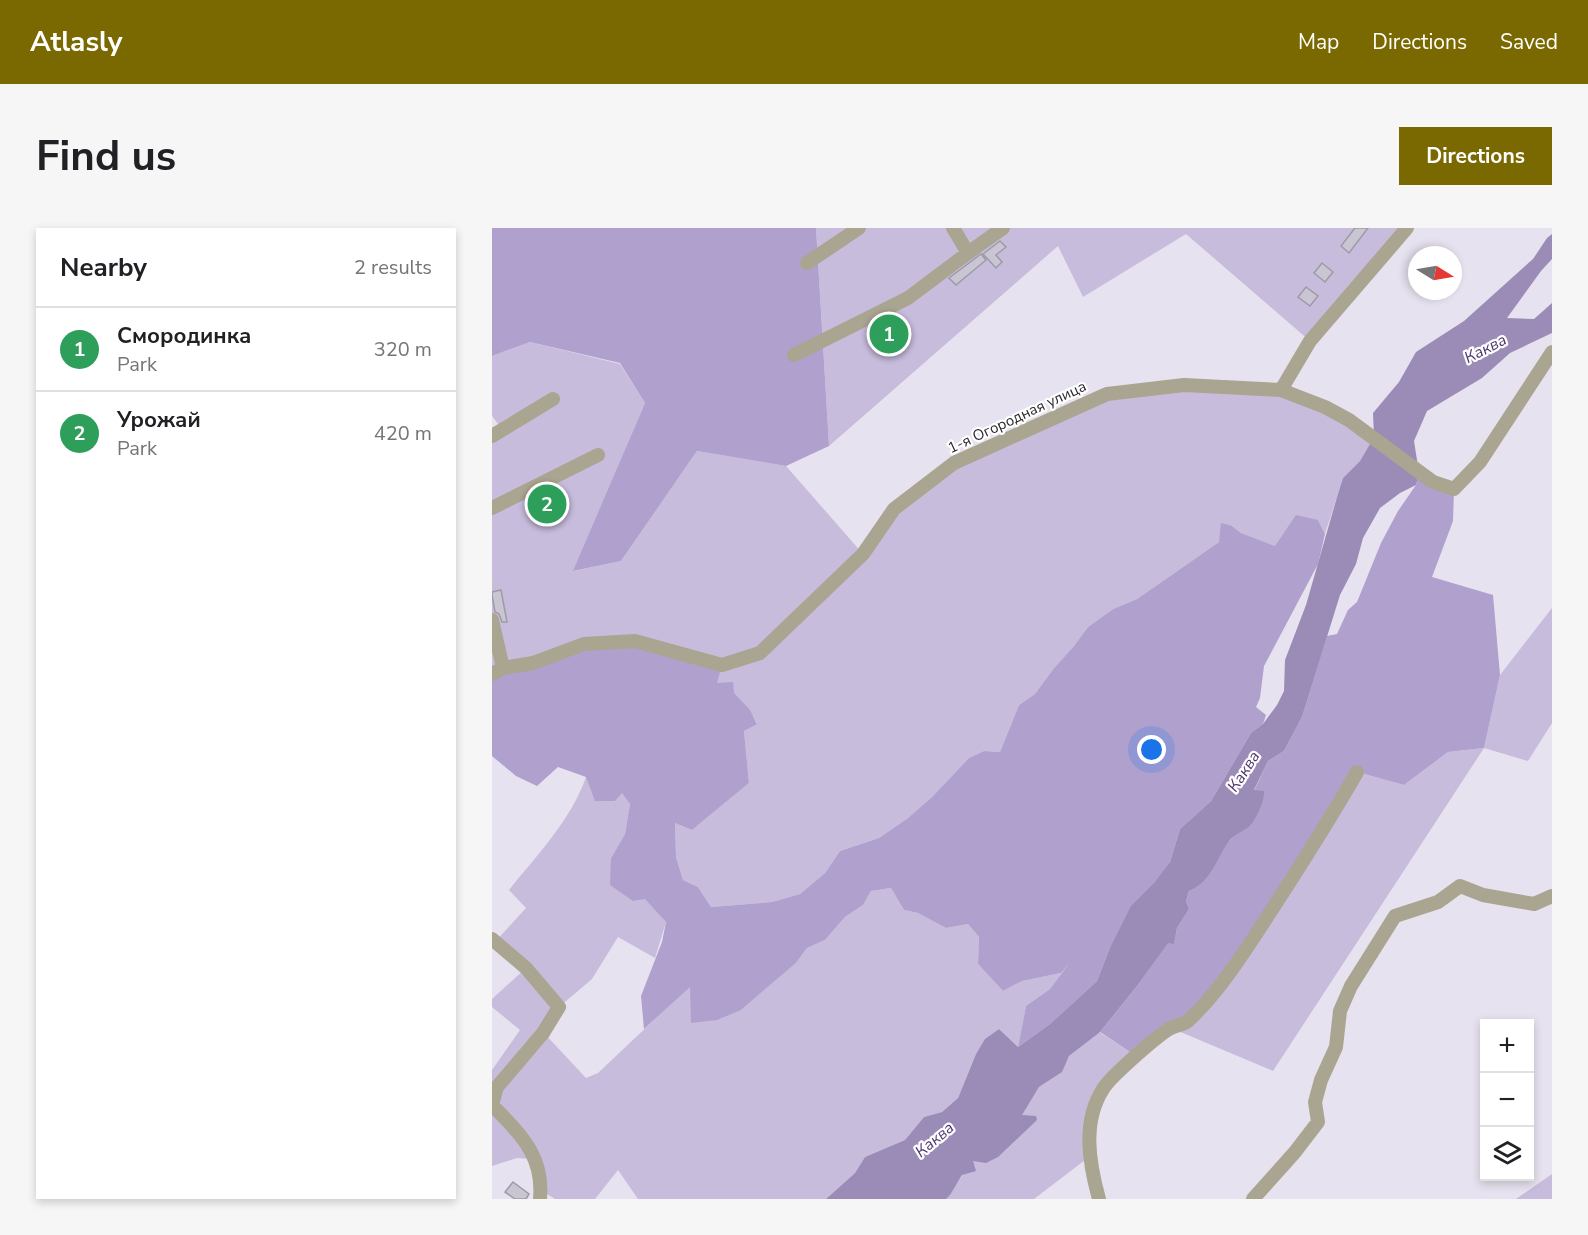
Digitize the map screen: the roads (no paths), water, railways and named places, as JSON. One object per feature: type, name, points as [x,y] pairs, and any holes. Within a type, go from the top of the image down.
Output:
[{"type":"street","points":[[807,263],[859,228]]},
{"type":"street","points":[[953,228],[968,253]]},
{"type":"street","points":[[794,355],[908,298],[1003,228]]},
{"type":"street","points":[[1281,390],[1310,341],[1407,228]]},
{"type":"street","name":"1-я Огородная улица","points":[[497,671],[532,663],[584,644],[635,641],[722,665],[760,653],[863,554],[894,509],[954,463],[1107,394],[1184,385],[1281,390],[1325,407],[1349,420],[1433,482],[1454,489],[1480,462],[1552,351]]},
{"type":"street","points":[[492,436],[553,399]]},
{"type":"street","points":[[492,508],[598,454]]},
{"type":"street","points":[[492,620],[497,671]]},
{"type":"street","points":[[1099,1199],[1089,1157],[1091,1120],[1103,1088],[1136,1056],[1171,1028],[1186,1023],[1216,989],[1245,950],[1328,823],[1357,772]]},
{"type":"street","points":[[1253,1199],[1318,1122],[1315,1102],[1321,1080],[1336,1047],[1340,1011],[1351,986],[1395,916],[1438,902],[1460,886],[1484,894],[1534,904],[1552,896]]},
{"type":"street","points":[[492,939],[526,968],[559,1007],[543,1032],[497,1087],[492,1105],[524,1138],[539,1168],[540,1199]]},
{"type":"water","name":"Каква","points":[[1552,234],[1552,259],[1507,318],[1534,319],[1552,303],[1552,333],[1510,353],[1482,378],[1427,411],[1414,441],[1419,473],[1416,485],[1400,493],[1380,508],[1363,538],[1356,564],[1340,595],[1302,717],[1284,751],[1268,761],[1254,790],[1264,791],[1260,810],[1250,826],[1230,840],[1203,882],[1189,891],[1186,901],[1189,909],[1177,928],[1174,944],[1168,943],[1100,1032],[1069,1056],[1062,1072],[1039,1087],[1022,1115],[1036,1116],[1037,1120],[998,1157],[986,1163],[973,1161],[976,1171],[962,1175],[946,1199],[826,1199],[855,1173],[865,1157],[905,1140],[924,1117],[942,1112],[958,1098],[976,1054],[985,1039],[999,1029],[1018,1047],[1050,1024],[1097,981],[1109,950],[1131,906],[1155,882],[1170,862],[1180,829],[1211,801],[1251,733],[1263,724],[1284,691],[1285,660],[1306,605],[1343,478],[1360,461],[1374,437],[1373,413],[1399,382],[1416,352],[1464,321],[1533,259]]},
{"type":"place","name":"Смородинка","points":[[889,334]]},
{"type":"place","name":"Урожай","points":[[547,504]]}]
